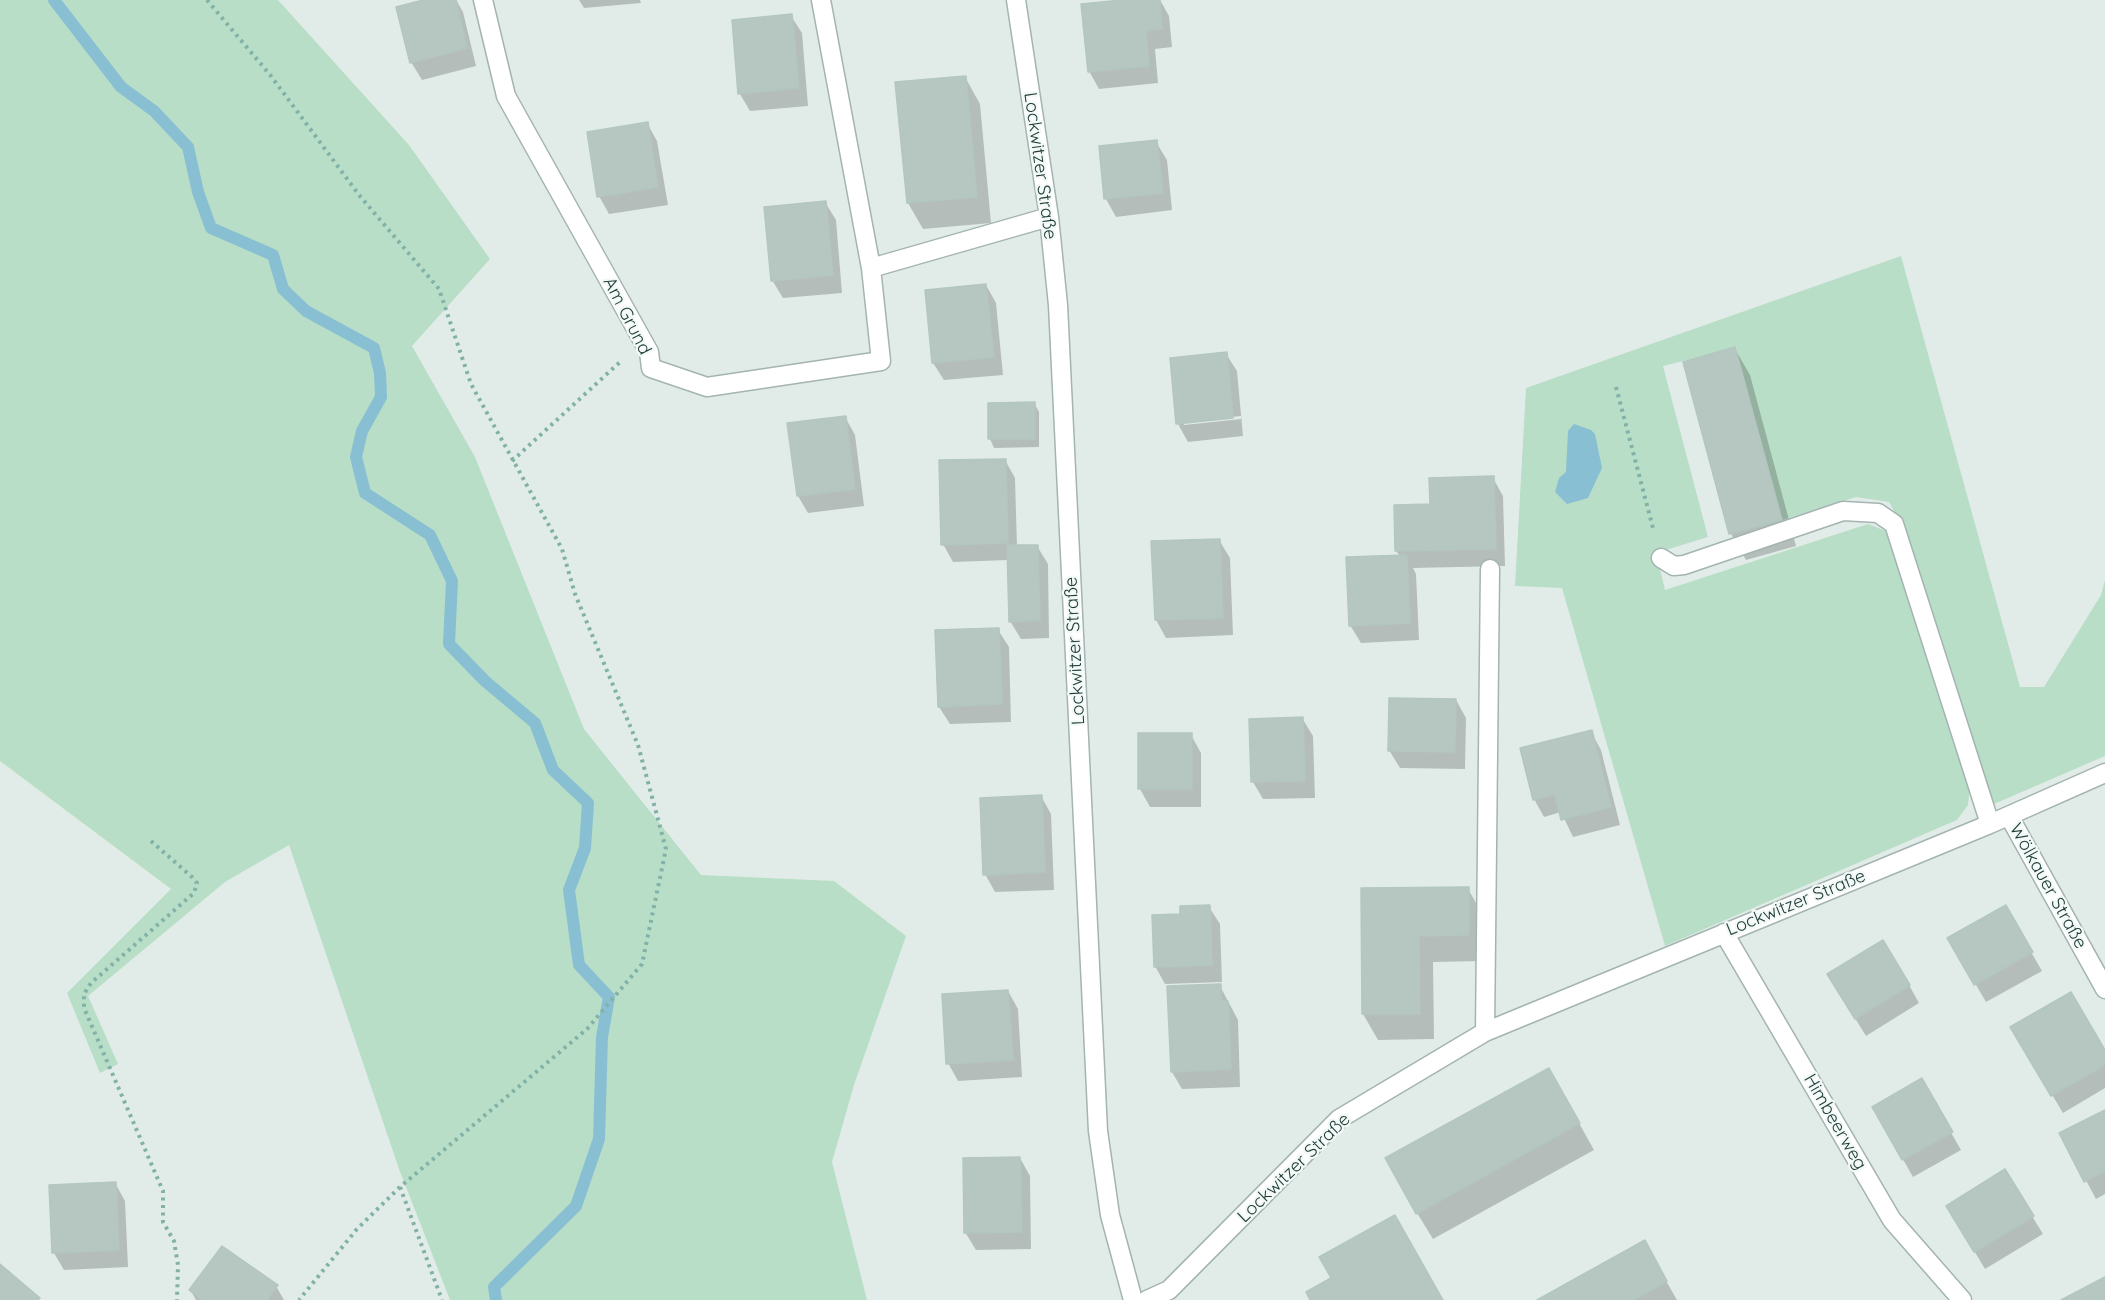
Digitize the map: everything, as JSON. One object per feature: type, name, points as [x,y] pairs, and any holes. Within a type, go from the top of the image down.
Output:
[{"type":"street","name":"Am Grund","points":[[483,0],[506,96],[649,352],[651,368],[706,387],[880,361],[871,268],[821,0]]},
{"type":"street","name":"Lockwitzer Straße","points":[[1016,0],[1049,217],[1058,305],[1098,1131],[1110,1215],[1133,1300]]},
{"type":"street","points":[[871,268],[1049,217]]},
{"type":"street","points":[[1661,558],[1674,566],[1684,565],[1844,511],[1878,513],[1894,524],[1990,824]]},
{"type":"street","points":[[1485,1032],[1491,569]]},
{"type":"street","name":"Lockwitzer Straße","points":[[1147,1300],[1169,1290],[1339,1119],[1485,1032],[1990,824],[2105,772]]},
{"type":"street","name":"Wölkauer Straße","points":[[2009,816],[2105,989]]},
{"type":"street","name":"Himbeerweg","points":[[1724,933],[1892,1220],[1962,1300]]},
{"type":"path","points":[[207,0],[271,76],[358,195],[439,290],[471,384],[562,549],[575,594],[638,745],[666,849],[642,964],[587,1029],[400,1186],[357,1229],[299,1300]]},
{"type":"path","points":[[512,461],[626,357],[649,352]]},
{"type":"path","points":[[1616,387],[1661,558]]},
{"type":"path","points":[[151,841],[192,877],[197,883],[194,892],[91,983],[84,994],[84,1008],[163,1191],[163,1222],[174,1241],[178,1265],[177,1300]]},
{"type":"path","points":[[400,1186],[442,1300]]},
{"type":"green space","points":[[0,0],[278,0],[409,145],[490,259],[412,346],[475,457],[584,729],[701,875],[834,881],[906,936],[854,1085],[832,1162],[867,1300],[450,1300],[399,1169],[289,845],[225,882],[88,996],[118,1064],[100,1073],[67,993],[171,889],[0,761]]},
{"type":"green space","points":[[1901,256],[2020,687],[2044,687],[2101,595],[2105,580],[2105,756],[1994,804],[1904,529],[1889,502],[1856,497],[1782,520],[1736,348],[1663,366],[1708,537],[1656,553],[1665,590],[1868,524],[1891,533],[1970,786],[1968,805],[1957,820],[1665,946],[1562,588],[1515,586],[1526,388]]},
{"type":"water","points":[[1574,424],[1591,430],[1595,434],[1602,468],[1588,498],[1567,504],[1555,492],[1559,478],[1566,472],[1568,431]]},
{"type":"building","points":[[423,0],[456,0],[467,48],[410,63],[396,7]]},
{"type":"building","points":[[1122,0],[1160,0],[1162,29],[1146,31],[1149,66],[1088,72],[1081,4]]},
{"type":"building","points":[[792,14],[799,88],[738,94],[732,20]]},
{"type":"building","points":[[966,76],[977,197],[907,203],[895,82]]},
{"type":"building","points":[[648,122],[658,187],[597,197],[587,132]]},
{"type":"building","points":[[1157,140],[1163,193],[1104,199],[1099,146]]},
{"type":"building","points":[[826,201],[833,275],[771,281],[764,207]]},
{"type":"building","points":[[986,284],[994,357],[932,363],[925,290]]},
{"type":"building","points":[[1735,347],[1782,520],[1729,534],[1683,362]]},
{"type":"building","points":[[1227,352],[1233,418],[1176,424],[1170,358]]},
{"type":"building","points":[[1035,402],[1035,439],[988,439],[988,403]]},
{"type":"building","points":[[846,416],[855,489],[797,496],[787,423]]},
{"type":"building","points":[[1006,459],[1008,543],[941,545],[939,460]]},
{"type":"building","points":[[1494,476],[1496,549],[1395,551],[1394,505],[1430,504],[1429,478]]},
{"type":"building","points":[[1220,539],[1223,618],[1155,620],[1151,541]]},
{"type":"building","points":[[1007,545],[1038,545],[1040,620],[1009,622]]},
{"type":"building","points":[[1407,555],[1410,623],[1349,626],[1346,557]]},
{"type":"building","points":[[999,628],[1002,704],[938,707],[935,630]]},
{"type":"building","points":[[1389,698],[1456,699],[1455,752],[1388,751]]},
{"type":"building","points":[[1303,717],[1305,781],[1251,782],[1249,719]]},
{"type":"building","points":[[1592,730],[1611,807],[1561,820],[1555,794],[1533,800],[1520,748]]},
{"type":"building","points":[[1138,733],[1192,733],[1192,789],[1138,789]]},
{"type":"building","points":[[1042,795],[1045,872],[983,875],[980,798]]},
{"type":"building","points":[[1469,887],[1469,935],[1419,936],[1420,1014],[1362,1014],[1361,888]]},
{"type":"building","points":[[1210,905],[1212,965],[1154,967],[1152,915],[1180,914],[1180,906]]},
{"type":"building","points":[[2006,905],[2033,952],[1974,985],[1947,938]]},
{"type":"building","points":[[1883,940],[1910,985],[1855,1019],[1827,974]]},
{"type":"building","points":[[1221,984],[1221,1001],[1228,1001],[1231,1069],[1171,1072],[1167,986]]},
{"type":"building","points":[[1008,990],[1013,1060],[946,1064],[942,994]]},
{"type":"building","points":[[2071,992],[2105,1050],[2105,1065],[2051,1096],[2010,1027]]},
{"type":"building","points":[[1549,1068],[1580,1123],[1416,1214],[1385,1158]]},
{"type":"building","points":[[1922,1078],[1953,1132],[1902,1160],[1872,1107]]},
{"type":"building","points":[[2105,1110],[2105,1171],[2084,1182],[2059,1133]]},
{"type":"building","points":[[1020,1157],[1022,1232],[964,1233],[963,1158]]},
{"type":"building","points":[[2005,1169],[2034,1216],[1974,1252],[1946,1206]]},
{"type":"building","points":[[116,1182],[119,1250],[52,1253],[49,1185]]},
{"type":"building","points":[[1395,1215],[1443,1300],[1310,1300],[1306,1292],[1331,1278],[1319,1257]]},
{"type":"building","points":[[1645,1240],[1667,1281],[1634,1300],[1537,1300]]},
{"type":"building","points":[[222,1246],[278,1285],[267,1300],[202,1300],[189,1290]]},
{"type":"building","points":[[0,1264],[40,1298],[38,1300],[0,1300]]},
{"type":"building","points":[[2105,1277],[2105,1300],[2061,1300]]},
{"type":"waterway","points":[[54,0],[121,87],[154,111],[188,147],[198,192],[211,228],[273,255],[283,289],[306,311],[374,348],[380,373],[381,397],[362,431],[356,457],[365,493],[430,535],[452,581],[449,644],[485,681],[535,723],[553,770],[588,803],[585,848],[569,890],[579,965],[609,997],[602,1037],[599,1139],[576,1206],[494,1287],[496,1300]]}]
